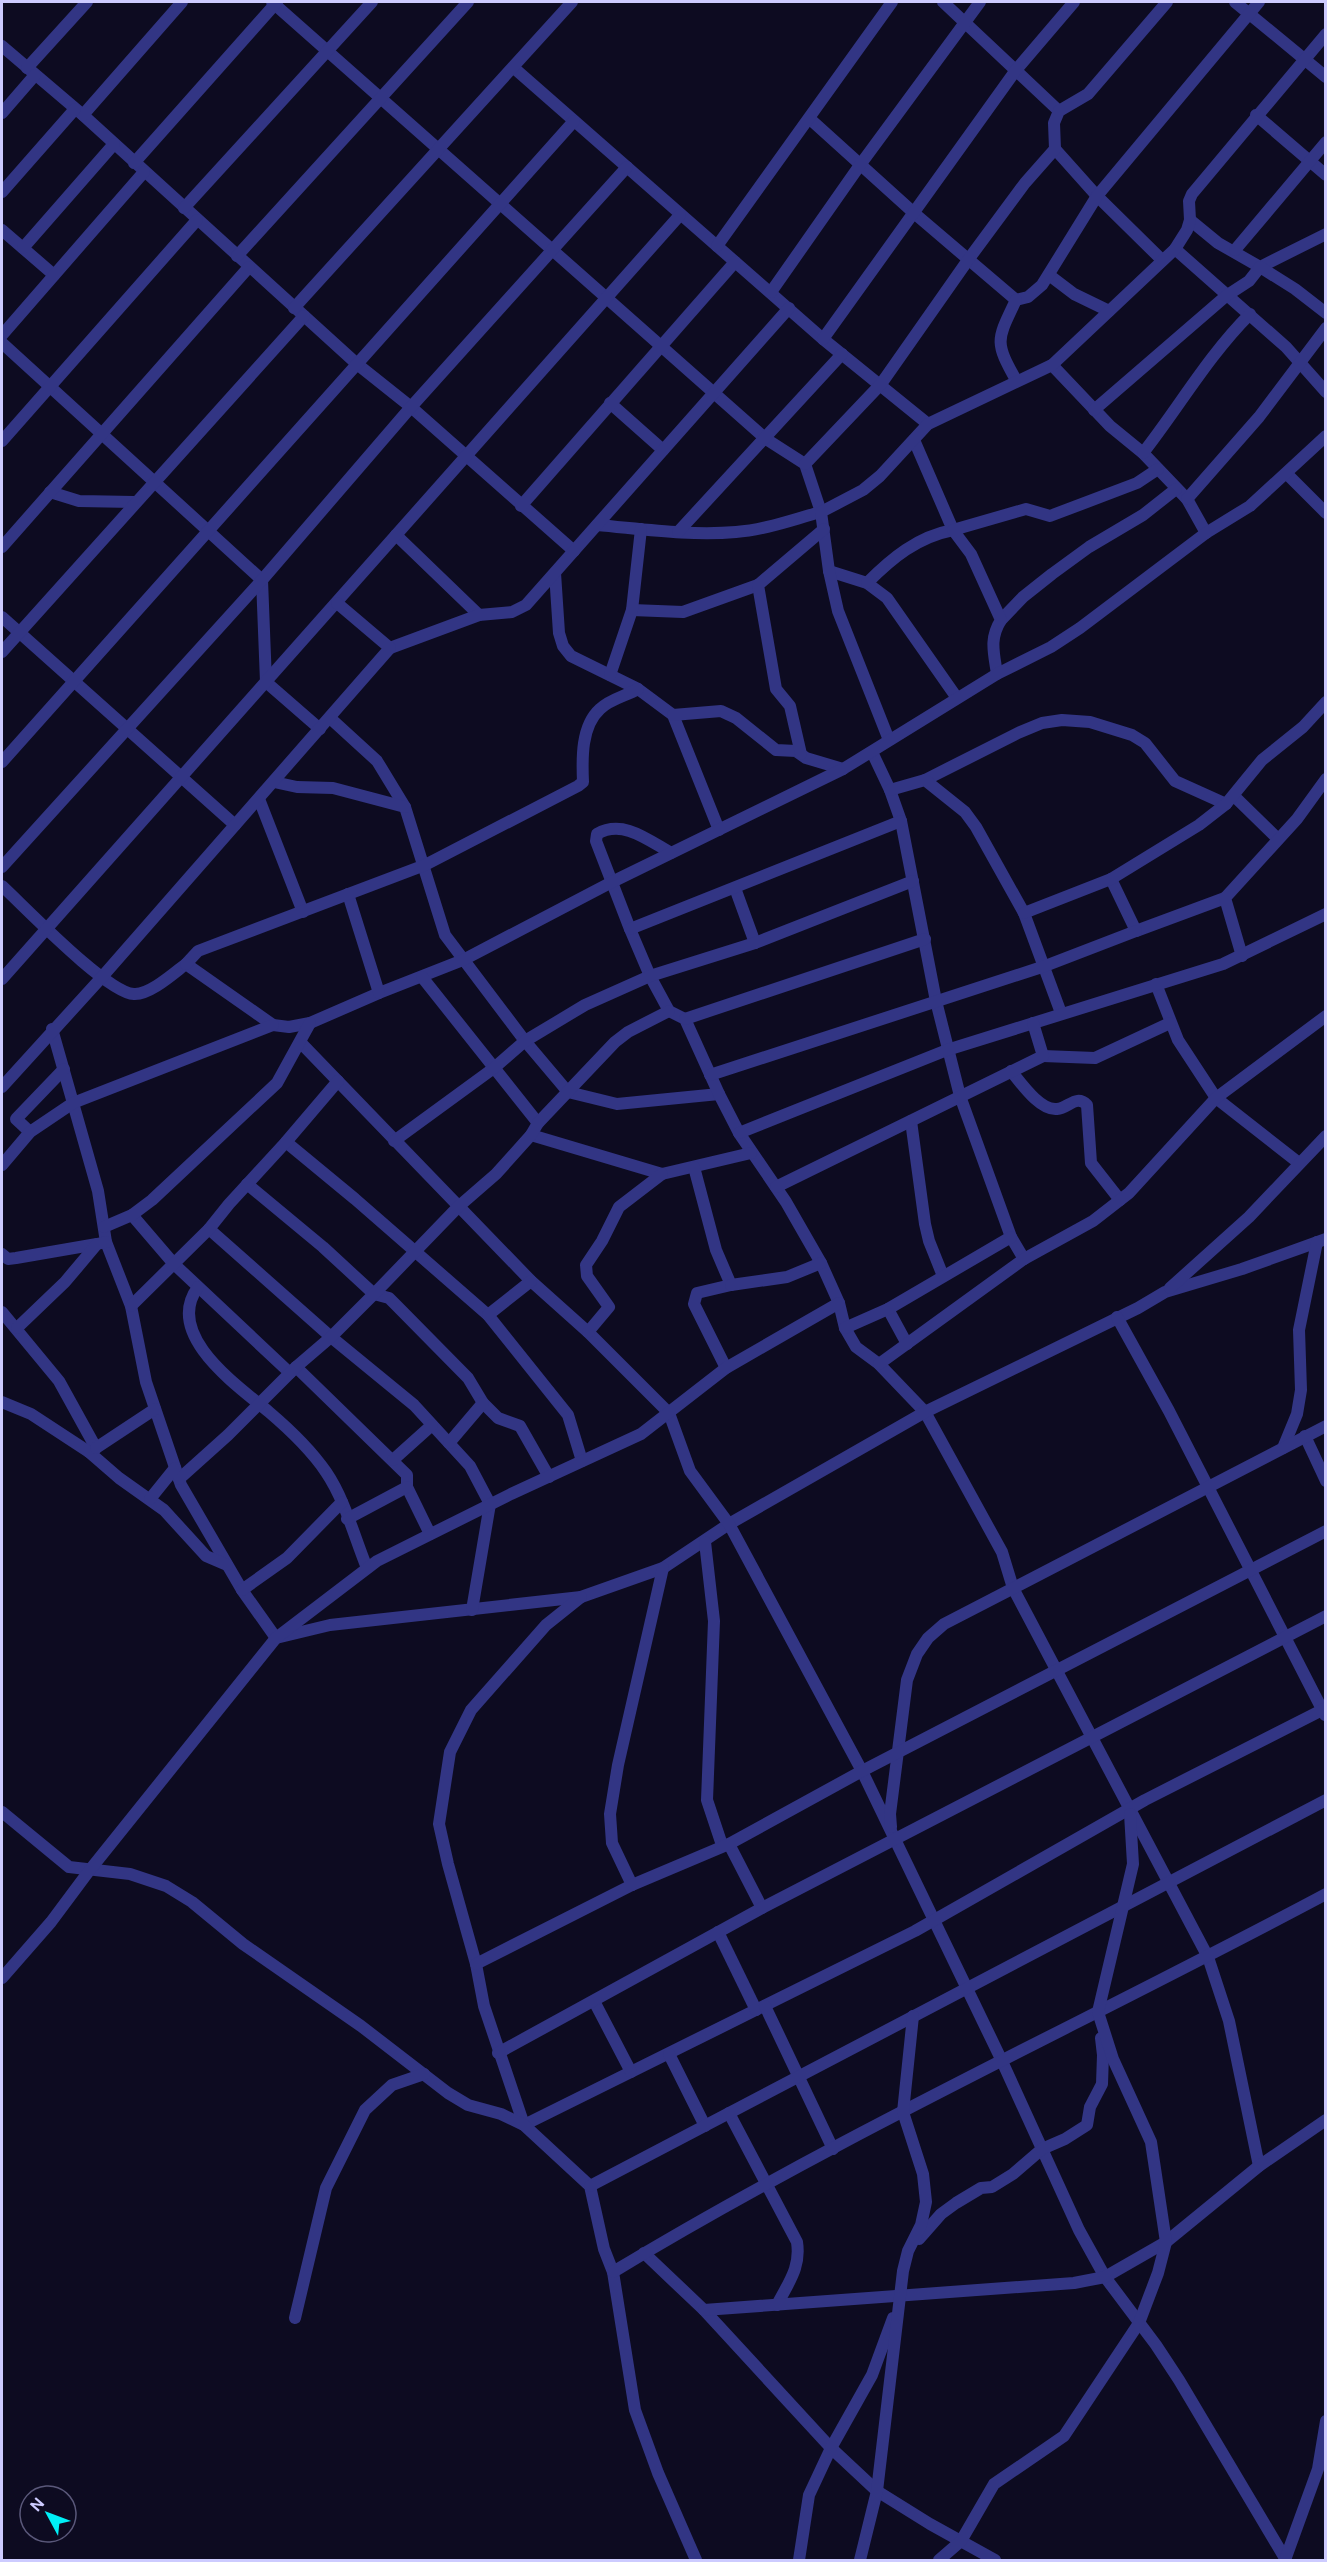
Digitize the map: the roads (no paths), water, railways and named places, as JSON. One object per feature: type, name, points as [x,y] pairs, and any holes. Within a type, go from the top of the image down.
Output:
[{"type":"street","points":[[2,113],[31,72],[87,2]]},
{"type":"street","points":[[2,192],[182,2]]},
{"type":"street","points":[[134,163],[275,2],[766,439],[805,464],[821,512],[829,571],[838,610],[889,740]]},
{"type":"street","points":[[184,208],[372,2]]},
{"type":"street","points":[[237,256],[468,2]]},
{"type":"street","points":[[2,652],[134,502],[154,483],[439,150],[572,2]]},
{"type":"street","points":[[717,246],[892,2]]},
{"type":"street","points":[[943,2],[1059,111]]},
{"type":"street","points":[[771,292],[964,20],[980,2]]},
{"type":"street","points":[[823,339],[1016,70],[1074,2]]},
{"type":"street","points":[[1162,260],[1097,196],[1055,148],[1053,123],[1059,111],[1088,94],[1167,2]]},
{"type":"street","points":[[1235,2],[1326,77]]},
{"type":"street","points":[[1016,300],[1036,292],[1097,196],[1259,2]]},
{"type":"street","points":[[597,525],[678,532],[736,532],[821,512],[871,483],[928,424],[1016,380],[1052,365],[1176,249],[1190,220],[1189,201],[1192,194],[1326,34]]},
{"type":"street","points":[[2,47],[79,112],[357,364],[411,407],[574,551]]},
{"type":"street","points":[[514,68],[823,339],[928,424]]},
{"type":"street","points":[[1256,115],[1326,175]]},
{"type":"street","points":[[810,119],[914,213],[1016,300]]},
{"type":"street","points":[[2,762],[574,121]]},
{"type":"street","points":[[1235,250],[1326,142]]},
{"type":"street","points":[[23,248],[114,144]]},
{"type":"street","points":[[805,464],[881,384],[968,260],[1025,183],[1055,148]]},
{"type":"street","points":[[2,867],[262,580],[411,407],[554,251],[627,167]]},
{"type":"street","points":[[2,335],[144,172]]},
{"type":"street","points":[[2,979],[680,215]]},
{"type":"street","points":[[2,441],[197,220]]},
{"type":"street","points":[[1190,220],[1218,243],[1235,250],[1295,289],[1326,313]]},
{"type":"street","points":[[1094,410],[1226,296],[1249,281],[1260,267],[1326,234]]},
{"type":"street","points":[[4,238],[23,248],[54,275]]},
{"type":"street","points":[[1176,249],[1302,363],[1326,392]]},
{"type":"street","points":[[521,506],[735,262]]},
{"type":"street","points":[[2,547],[249,267]]},
{"type":"street","points":[[1048,274],[1074,294],[1109,311]]},
{"type":"street","points":[[1016,300],[999,344],[1001,354],[1016,380]]},
{"type":"street","points":[[2,1087],[52,1029],[102,977],[390,648],[479,615],[512,612],[526,605],[789,308]]},
{"type":"street","points":[[1143,453],[1189,392],[1213,353],[1250,314]]},
{"type":"street","points":[[1187,500],[1259,417],[1302,363],[1326,328]]},
{"type":"street","points":[[2,344],[262,580],[266,682],[320,729]]},
{"type":"street","points":[[678,532],[842,354]]},
{"type":"street","points":[[1052,365],[1094,410],[1143,453],[1187,500],[1206,533]]},
{"type":"street","points":[[610,402],[663,450]]},
{"type":"street","points":[[186,964],[273,1025],[289,1027],[310,1023],[463,960],[612,882],[843,769],[997,674],[1051,646],[1080,628],[1206,533],[1250,506],[1326,436]]},
{"type":"street","points":[[914,440],[953,530],[978,566],[1001,620]]},
{"type":"street","points":[[867,583],[905,548],[938,532],[953,530],[1026,509],[1050,516],[1137,483],[1158,469]]},
{"type":"street","points":[[1287,474],[1326,513]]},
{"type":"street","points":[[997,674],[994,632],[1001,620],[1023,597],[1061,567],[1143,514],[1176,489]]},
{"type":"street","points":[[50,492],[79,501],[134,502]]},
{"type":"street","points":[[610,675],[632,610],[641,529]]},
{"type":"street","points":[[632,610],[682,612],[758,585],[824,529]]},
{"type":"street","points":[[396,535],[479,615]]},
{"type":"street","points":[[829,571],[867,583],[887,598],[957,698]]},
{"type":"street","points":[[555,573],[559,633],[563,646],[572,656],[638,689],[673,715],[719,830]]},
{"type":"street","points":[[758,585],[776,689],[790,706],[801,754]]},
{"type":"street","points":[[337,603],[390,648]]},
{"type":"street","points":[[2,617],[235,825]]},
{"type":"street","points":[[2,886],[102,977],[123,991],[136,994],[157,986],[186,964],[198,951],[424,865],[578,786],[583,782],[582,751],[591,723],[599,709],[638,689]]},
{"type":"street","points":[[1024,913],[1111,879],[1176,840],[1230,800],[1262,760],[1324,708]]},
{"type":"street","points":[[673,715],[684,712],[721,711],[736,718],[776,750],[796,751],[806,758],[843,769]]},
{"type":"street","points":[[330,718],[377,761],[405,807],[445,934],[525,1041],[568,1092],[617,1104],[718,1094]]},
{"type":"street","points":[[890,790],[925,780],[1018,732],[1042,723],[1062,720],[1090,722],[1132,735],[1145,743],[1175,781],[1230,800],[1278,839]]},
{"type":"street","points":[[872,752],[890,790],[901,821],[936,1001],[960,1096],[1011,1237],[1024,1259]]},
{"type":"street","points":[[710,1076],[1045,966],[1225,898],[1297,819],[1326,779]]},
{"type":"street","points":[[925,780],[965,812],[976,827],[1024,913],[1061,1013]]},
{"type":"street","points":[[274,782],[297,787],[333,788],[405,807]]},
{"type":"street","points":[[259,799],[303,912]]},
{"type":"street","points":[[630,929],[901,821]]},
{"type":"street","points":[[671,853],[629,830],[605,829],[597,834],[596,841],[650,976],[669,1011],[686,1018],[925,939]]},
{"type":"street","points":[[1111,879],[1136,931]]},
{"type":"street","points":[[394,1141],[494,1068],[525,1041],[585,1005],[650,976],[755,944],[913,881]]},
{"type":"street","points":[[735,888],[755,944]]},
{"type":"street","points":[[348,894],[379,993]]},
{"type":"street","points":[[1225,898],[1242,956]]},
{"type":"street","points":[[739,1133],[947,1050],[1242,956],[1326,914]]},
{"type":"street","points":[[422,977],[538,1124]]},
{"type":"street","points":[[1156,984],[1178,1040],[1216,1098],[1299,1162]]},
{"type":"street","points":[[150,1499],[177,1474],[228,1435],[293,1370],[331,1337],[458,1207],[496,1173],[531,1135],[538,1124],[615,1042],[628,1032],[669,1011]]},
{"type":"street","points":[[879,1364],[1024,1259],[1093,1221],[1120,1200],[1145,1177],[1216,1098],[1326,1016]]},
{"type":"street","points":[[686,1018],[718,1094],[739,1133],[776,1187],[820,1263],[839,1303],[845,1328],[856,1347],[879,1364],[926,1412],[1002,1552],[1013,1588],[1208,1957],[1229,2021],[1259,2166]]},
{"type":"street","points":[[104,1227],[132,1215],[171,1184],[277,1083],[310,1023]]},
{"type":"street","points":[[1033,1023],[1043,1056]]},
{"type":"street","points":[[776,1187],[1043,1056],[1095,1058],[1170,1023]]},
{"type":"street","points":[[2,1165],[30,1132],[73,1102],[273,1025]]},
{"type":"street","points":[[17,1329],[101,1243],[104,1227],[98,1191],[52,1029]]},
{"type":"street","points":[[301,1043],[531,1281],[588,1332],[669,1413],[690,1471],[729,1524],[862,1771],[967,1988],[1079,2230],[1106,2277],[1179,2380],[1286,2560]]},
{"type":"street","points":[[30,1132],[16,1119],[64,1069]]},
{"type":"street","points":[[1011,1071],[1032,1097],[1053,1108],[1058,1109],[1076,1100],[1083,1101],[1087,1105],[1091,1163],[1120,1200]]},
{"type":"street","points":[[131,1306],[209,1229],[338,1081]]},
{"type":"street","points":[[911,1121],[925,1224],[943,1276]]},
{"type":"street","points":[[531,1135],[663,1174]]},
{"type":"street","points":[[1165,1292],[1249,1217],[1326,1136]]},
{"type":"street","points":[[286,1142],[488,1315],[568,1415],[582,1461]]},
{"type":"street","points":[[588,1332],[609,1307],[587,1276],[586,1265],[602,1241],[619,1207],[663,1174],[751,1153]]},
{"type":"street","points":[[694,1167],[716,1251],[731,1285]]},
{"type":"street","points":[[247,1184],[323,1247],[374,1294],[389,1298],[468,1378],[483,1403],[498,1418],[520,1426],[549,1477]]},
{"type":"street","points":[[132,1215],[174,1264],[198,1287],[393,1460],[407,1475],[407,1487],[430,1534]]},
{"type":"street","points":[[209,1229],[331,1337],[414,1405],[470,1466],[490,1504],[472,1610]]},
{"type":"street","points":[[845,1328],[888,1310],[1011,1237]]},
{"type":"street","points":[[276,1638],[330,1625],[581,1597],[663,1568],[729,1524],[926,1412],[1165,1292],[1242,1269],[1321,1240]]},
{"type":"street","points":[[1284,1448],[1297,1414],[1300,1390],[1299,1330],[1321,1240]]},
{"type":"street","points":[[2,1254],[8,1259],[101,1243]]},
{"type":"street","points":[[101,1243],[131,1306],[146,1382],[177,1474],[242,1590],[276,1638]]},
{"type":"street","points":[[726,1368],[694,1304],[697,1293],[731,1285],[787,1277],[820,1263]]},
{"type":"street","points":[[488,1315],[531,1281]]},
{"type":"street","points":[[198,1287],[190,1298],[189,1312],[197,1338],[217,1369],[300,1441],[326,1472],[342,1502],[367,1568]]},
{"type":"street","points":[[2,1978],[51,1922],[89,1871],[276,1638],[367,1568],[490,1504],[641,1434],[726,1368],[839,1303]]},
{"type":"street","points":[[888,1310],[907,1344]]},
{"type":"street","points":[[2,1315],[17,1329],[59,1381],[92,1450]]},
{"type":"street","points":[[524,2125],[934,1920],[1129,1810],[1325,1711],[1117,1317]]},
{"type":"street","points":[[2,1402],[31,1414],[92,1450],[119,1478],[150,1499],[189,1534],[206,1556],[227,1565]]},
{"type":"street","points":[[449,1443],[483,1403]]},
{"type":"street","points":[[92,1450],[155,1409]]},
{"type":"street","points":[[393,1460],[432,1425]]},
{"type":"street","points":[[894,1837],[890,1814],[908,1680],[923,1646],[944,1624],[1326,1426]]},
{"type":"street","points":[[1305,1436],[1326,1481]]},
{"type":"street","points":[[347,1519],[407,1487]]},
{"type":"street","points":[[242,1590],[287,1558],[342,1502]]},
{"type":"street","points":[[476,1964],[632,1885],[725,1844],[1326,1531]]},
{"type":"street","points":[[705,1542],[714,1621],[707,1800],[725,1844],[762,1908]]},
{"type":"street","points":[[632,1885],[612,1843],[610,1814],[618,1765],[663,1568]]},
{"type":"street","points":[[524,2125],[484,2006],[476,1964],[448,1864],[440,1824],[450,1752],[471,1710],[546,1625],[581,1597]]},
{"type":"street","points":[[498,2053],[894,1837],[1092,1738],[1326,1616]]},
{"type":"street","points":[[590,2186],[1326,1800]]},
{"type":"street","points":[[908,2252],[941,2214],[981,2188],[992,2187],[999,2183],[1042,2149],[1088,2125],[1090,2107],[1102,2085],[1103,2055],[1098,2012],[1133,1864],[1129,1810]]},
{"type":"street","points":[[2,1812],[69,1867],[129,1874],[166,1886],[192,1902],[243,1944],[361,2026],[468,2105],[501,2114],[524,2125],[590,2186],[604,2249],[613,2272],[635,2410],[658,2473],[696,2560]]},
{"type":"street","points":[[613,2272],[765,2185],[1001,2060],[1208,1957],[1326,1894]]},
{"type":"street","points":[[718,1932],[797,2077],[833,2149]]},
{"type":"street","points":[[594,2001],[631,2072]]},
{"type":"street","points":[[939,2560],[961,2541],[994,2484],[1064,2436],[1139,2323],[1158,2273],[1166,2242],[1151,2142],[1113,2059],[1098,2012]]},
{"type":"street","points":[[861,2560],[877,2491],[902,2295],[903,2271],[908,2252],[921,2225],[926,2202],[923,2174],[903,2112],[913,2016]]},
{"type":"street","points":[[669,2054],[705,2126]]},
{"type":"street","points":[[295,2318],[326,2188],[365,2110],[392,2085],[424,2074]]},
{"type":"street","points":[[729,2113],[796,2242],[799,2257],[777,2305]]},
{"type":"street","points":[[704,2310],[1074,2283],[1106,2277],[1166,2242],[1259,2166],[1326,2120]]},
{"type":"street","points":[[644,2253],[704,2310],[831,2448],[877,2491],[995,2560]]},
{"type":"street","points":[[800,2560],[809,2496],[831,2448],[872,2375],[902,2295]]},
{"type":"street","points":[[1286,2560],[1318,2469],[1326,2421]]}]
